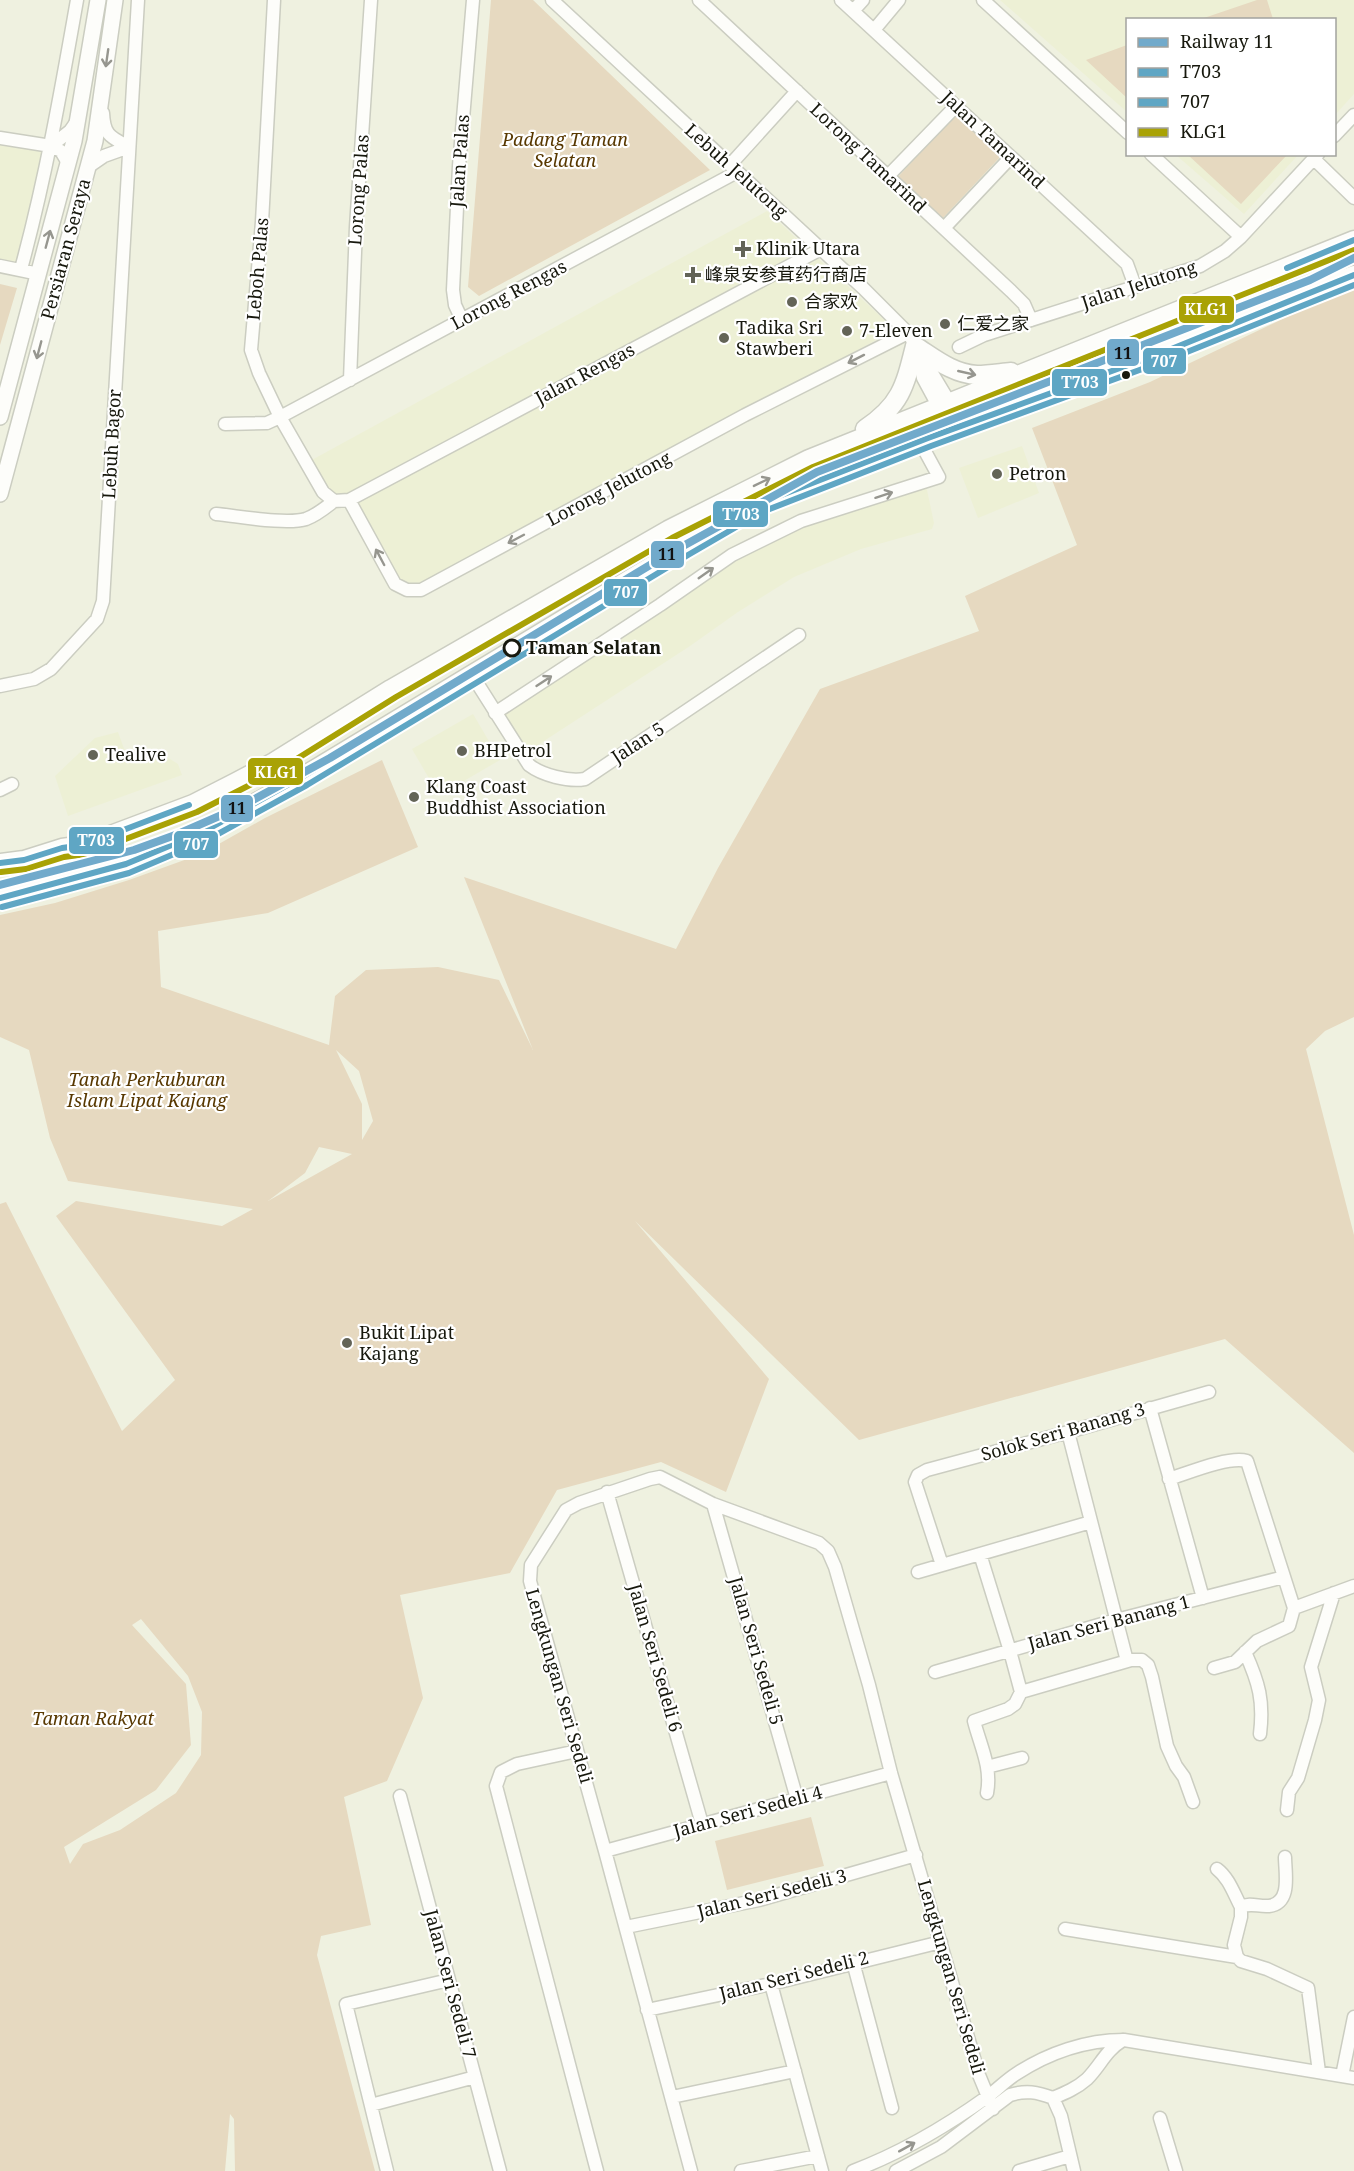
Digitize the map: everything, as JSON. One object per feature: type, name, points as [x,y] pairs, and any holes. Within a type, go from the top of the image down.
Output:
[{"type":"highway","points":[[809,459],[1354,240]]},
{"type":"highway","points":[[0,898],[126,864],[203,832],[302,777],[758,504],[1164,352],[1354,275]]},
{"type":"highway","points":[[0,863],[24,860],[94,841],[193,804],[274,762],[391,689],[668,530],[860,432],[892,407],[903,387],[912,340],[948,367],[965,373],[977,375],[1025,372]]},
{"type":"highway","points":[[0,856],[24,860]]},
{"type":"main road","name":"Persiaran Seraya","points":[[0,417],[68,163],[98,0]]},
{"type":"main road","name":"Persiaran Seraya","points":[[0,494],[95,141],[115,0]]},
{"type":"street","points":[[21,269],[37,211],[51,146],[77,0]]},
{"type":"street","name":"Lebuh Bagor","points":[[0,686],[34,679],[51,669],[97,619],[103,601],[138,0]]},
{"type":"street","name":"Leboh Palas","points":[[274,0],[262,222],[251,350],[258,373],[280,417],[323,492],[334,501]]},
{"type":"street","name":"Lorong Palas","points":[[350,380],[356,227],[371,0]]},
{"type":"street","name":"Jalan Palas","points":[[462,320],[455,305],[453,290],[459,166],[473,0]]},
{"type":"street","name":"Lebuh Jelutong","points":[[552,0],[864,288],[912,340],[944,406]]},
{"type":"street","name":"Lorong Tamarind","points":[[699,0],[1024,304],[1031,320]]},
{"type":"street","name":"Jalan Tamarind","points":[[841,0],[1127,264],[1135,286]]},
{"type":"street","points":[[853,11],[863,0]]},
{"type":"street","points":[[874,30],[899,0]]},
{"type":"street","points":[[983,0],[1126,131]]},
{"type":"street","name":"Lorong Rengas","points":[[225,424],[267,423],[280,417],[462,320],[734,169],[797,91]]},
{"type":"street","points":[[102,98],[106,131],[110,136],[129,147]]},
{"type":"street","points":[[888,176],[956,106]]},
{"type":"street","points":[[1336,135],[1354,115]]},
{"type":"street","points":[[51,146],[70,131],[77,121]]},
{"type":"street","points":[[0,138],[51,146],[61,151],[68,163]]},
{"type":"street","points":[[88,167],[104,156],[129,147]]},
{"type":"street","points":[[944,228],[1011,156]]},
{"type":"street","points":[[1153,156],[1241,237]]},
{"type":"street","points":[[1316,157],[1354,198]]},
{"type":"street","name":"Jalan Jelutong","points":[[960,347],[984,335],[1200,266],[1225,251],[1241,237],[1316,157]]},
{"type":"street","name":"Jalan Rengas","points":[[349,500],[821,249]]},
{"type":"street","points":[[0,266],[39,274]]},
{"type":"street","name":"Lorong Jelutong","points":[[349,500],[395,584],[407,590],[421,590],[745,415],[912,340]]},
{"type":"street","points":[[495,712],[660,605],[732,555],[801,521],[939,477],[924,440],[937,429],[942,420],[944,406],[960,415],[995,415]]},
{"type":"street","points":[[216,514],[298,520],[318,514],[334,501],[349,500]]},
{"type":"street","name":"Jalan 5","points":[[472,675],[523,758],[535,769],[577,780],[585,779],[799,635]]},
{"type":"street","points":[[0,790],[12,784]]},
{"type":"street","name":"Solok Seri Banang 3","points":[[942,1565],[915,1482],[918,1475],[927,1470],[1209,1392]]},
{"type":"street","points":[[1149,1408],[1203,1598]]},
{"type":"street","points":[[1068,1432],[1127,1661]]},
{"type":"street","points":[[1169,1479],[1230,1462],[1247,1461],[1294,1608],[1289,1626],[1257,1641],[1235,1662],[1214,1668]]},
{"type":"street","name":"Lengkungan Seri Sedeli","points":[[691,2171],[530,1581],[531,1565],[566,1510],[607,1492],[660,1478],[713,1504],[819,1543],[828,1551],[835,1567],[863,1664],[891,1773],[987,2097],[993,2109]]},
{"type":"street","name":"Jalan Seri Sedeli 6","points":[[607,1492],[702,1824]]},
{"type":"street","name":"Jalan Seri Sedeli 5","points":[[713,1504],[797,1799]]},
{"type":"street","points":[[918,1572],[1091,1522]]},
{"type":"street","points":[[980,1554],[1021,1692],[1015,1704],[1008,1709],[974,1720],[987,1767],[989,1780],[987,1793]]},
{"type":"street","name":"Jalan Seri Banang 1","points":[[935,1672],[1116,1620],[1284,1577]]},
{"type":"street","points":[[1294,1608],[1354,1586]]},
{"type":"street","points":[[1287,1810],[1289,1792],[1298,1778],[1315,1720],[1318,1700],[1311,1667],[1334,1593]]},
{"type":"street","points":[[1245,1652],[1258,1682],[1263,1710],[1260,1734]]},
{"type":"street","points":[[1021,1692],[1127,1661],[1142,1660],[1148,1665],[1152,1677],[1167,1746],[1184,1777],[1192,1802]]},
{"type":"street","points":[[577,1751],[517,1764],[501,1772],[496,1786],[597,2171]]},
{"type":"street","points":[[987,1767],[1022,1758]]},
{"type":"street","name":"Jalan Seri Sedeli 4","points":[[605,1851],[891,1773]]},
{"type":"street","name":"Jalan Seri Sedeli 7","points":[[400,1796],[500,2171]]},
{"type":"street","name":"Jalan Seri Sedeli 3","points":[[626,1927],[759,1900],[916,1855]]},
{"type":"street","points":[[1241,1907],[1253,1904],[1270,1906],[1280,1900],[1285,1894],[1285,1857]]},
{"type":"street","points":[[1216,1869],[1223,1873],[1241,1907],[1241,1917],[1234,1945],[1241,1961],[1267,1969],[1308,1988],[1319,2072]]},
{"type":"street","points":[[1065,1929],[1238,1957]]},
{"type":"street","name":"Jalan Seri Sedeli 2","points":[[648,2010],[771,1984],[941,1942]]},
{"type":"street","points":[[853,1962],[892,2108]]},
{"type":"street","points":[[387,2171],[346,2004],[449,1980]]},
{"type":"street","points":[[771,1984],[822,2171]]},
{"type":"street","points":[[854,2171],[902,2150],[987,2097],[1015,2074],[1044,2058],[1075,2046],[1103,2040],[1124,2040],[1348,2077],[1354,2019]]},
{"type":"street","points":[[897,2171],[940,2146],[1010,2095],[1021,2091],[1032,2091],[1053,2098],[1081,2084],[1112,2047],[1124,2040]]},
{"type":"street","points":[[672,2097],[795,2071]]},
{"type":"street","points":[[371,2105],[475,2077]]},
{"type":"street","points":[[1053,2098],[1061,2116],[1074,2171]]},
{"type":"street","points":[[1160,2118],[1176,2171]]},
{"type":"street","points":[[741,2171],[818,2156]]},
{"type":"street","points":[[1019,2171],[1070,2157]]},
{"type":"shaded area","points":[[1000,0],[1354,0],[1354,94],[1336,114],[1336,18],[1126,18],[1126,111]]},
{"type":"shaded area","points":[[0,144],[46,151],[17,264],[0,261]]},
{"type":"shaded area","points":[[1177,156],[1297,156],[1244,214]]},
{"type":"shaded area","points":[[767,211],[895,330],[421,585],[410,587],[398,582],[351,495],[335,496],[326,490],[310,461]]},
{"type":"shaded area","points":[[1022,446],[1039,493],[978,518],[959,468]]},
{"type":"shaded area","points":[[926,485],[934,523],[932,529],[861,549],[794,577],[524,754],[501,713],[734,559],[800,527]]},
{"type":"shaded area","points":[[473,714],[500,760],[450,789],[434,787],[412,749]]},
{"type":"shaded area","points":[[118,732],[127,757],[154,749],[178,764],[182,775],[68,816],[55,776],[95,738]]},
{"type":"green space","name":"Padang Taman Selatan","points":[[491,0],[533,0],[710,170],[479,296],[468,287]]},
{"type":"green space","points":[[1257,0],[1267,0],[1273,18],[1204,18]]},
{"type":"green space","points":[[1126,46],[1126,97],[1086,60]]},
{"type":"green space","points":[[956,113],[1002,155],[942,219],[897,178]]},
{"type":"green space","points":[[1189,156],[1286,156],[1241,204]]},
{"type":"green space","points":[[0,284],[17,288],[0,345]]},
{"type":"green space","points":[[1354,285],[1354,1017],[1325,1031],[1306,1049],[1354,1235],[1354,1453],[1225,1339],[859,1440],[635,1221],[769,1379],[726,1492],[661,1462],[557,1490],[510,1573],[400,1595],[423,1698],[387,1781],[344,1797],[371,1925],[321,1936],[317,1955],[375,2171],[235,2171],[234,2119],[230,2114],[225,2171],[0,2171],[0,1204],[6,1202],[122,1431],[175,1380],[56,1216],[76,1201],[222,1226],[253,1209],[68,1181],[50,1138],[29,1050],[0,1037],[0,915],[55,903],[201,854],[265,818],[382,760],[418,847],[268,913],[158,931],[161,987],[329,1045],[335,996],[366,970],[438,967],[499,980],[533,1050],[464,877],[676,949],[718,868],[820,689],[979,631],[965,596],[1077,545],[1032,428],[1150,382]],"holes":[[[336,1050],[359,1071],[373,1121],[362,1140],[362,1104]],[[319,1147],[352,1154],[268,1201],[305,1173]],[[141,1619],[188,1676],[202,1712],[201,1755],[176,1793],[120,1830],[83,1844],[70,1864],[64,1847],[156,1790],[191,1745],[186,1684],[132,1625]]]},
{"type":"green space","points":[[811,1817],[824,1866],[727,1890],[715,1841]]},
{"type":"rail line","name":"11","points":[[0,885],[134,850],[240,807],[330,758],[665,556],[817,472],[1310,280],[1354,258]]},
{"type":"transit line","name":"T703","points":[[1287,268],[1354,240]]},
{"type":"transit line","name":"KLG1","points":[[1,872],[26,869],[64,857],[86,854],[197,812],[279,770],[396,697],[672,538],[813,467],[1354,250]]},
{"type":"transit line","name":"T703","points":[[0,898],[126,864],[203,832],[302,777],[758,504],[928,438],[1164,352],[1354,275]]},
{"type":"transit line","name":"707","points":[[2,907],[129,873],[207,840],[307,785],[762,512],[931,446],[1167,360],[1354,285]]},
{"type":"transit line","name":"T703","points":[[0,863],[24,860],[62,848],[84,845],[189,805]]},
{"type":"place","name":"Klinik Utara","points":[[743,249]]},
{"type":"place","name":"峰泉安参茸药行商店","points":[[693,275]]},
{"type":"place","name":"合家欢","points":[[792,302]]},
{"type":"place","name":"仁爱之家","points":[[945,324]]},
{"type":"place","name":"7-Eleven","points":[[847,331]]},
{"type":"place","name":"Tadika Sri Stawberi","points":[[724,338]]},
{"type":"place","name":"Petron","points":[[997,474]]},
{"type":"place","name":"Taman Selatan","points":[[512,648]]},
{"type":"place","name":"BHPetrol","points":[[462,751]]},
{"type":"place","name":"Tealive","points":[[93,755]]},
{"type":"place","name":"Klang Coast Buddhist Association","points":[[414,797]]},
{"type":"place","name":"Bukit Lipat Kajang","points":[[347,1343]]},
{"type":"park label","name":"Tanah Perkuburan Islam Lipat Kajang","points":[[147,1090]]},
{"type":"park label","name":"Taman Rakyat","points":[[93,1719]]}]
